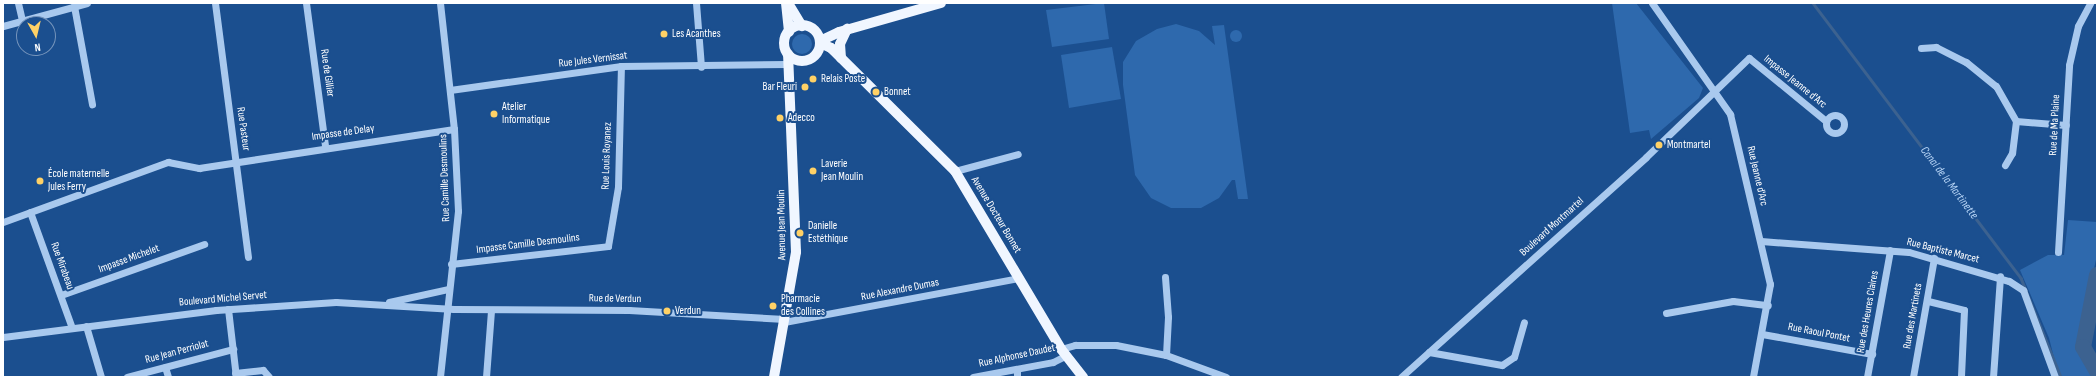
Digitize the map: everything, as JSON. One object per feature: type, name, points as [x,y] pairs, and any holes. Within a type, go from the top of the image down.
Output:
[{"type":"main road","points":[[787,3],[802,26]]},
{"type":"main road","name":"Avenue Jean Moulin","points":[[774,377],[796,246],[788,63],[784,42],[789,32],[787,3]]},
{"type":"main road","points":[[815,56],[820,42],[843,30],[940,3]]},
{"type":"main road","points":[[789,32],[802,26],[813,29],[843,30]]},
{"type":"main road","points":[[813,29],[820,42]]},
{"type":"main road","points":[[788,63],[830,54],[841,58],[840,44],[843,30]]},
{"type":"main road","name":"Avenue Docteur Bonnet","points":[[820,42],[841,58],[955,171],[1020,278],[1063,353],[1082,377]]},
{"type":"main road","points":[[788,63],[798,61]]},
{"type":"street","points":[[18,3],[21,16]]},
{"type":"street","points":[[37,16],[87,3]]},
{"type":"street","name":"Rue Pasteur","points":[[215,3],[248,257]]},
{"type":"street","name":"Rue de Gillier","points":[[306,3],[326,146]]},
{"type":"street","name":"Rue Camille Desmoulins","points":[[440,3],[454,129],[458,212],[448,289],[440,377]]},
{"type":"street","points":[[696,3],[701,67]]},
{"type":"street","name":"Rue Jeanne d'Arc","points":[[1652,3],[1716,91],[1730,114],[1770,284],[1768,305],[1753,377]]},
{"type":"street","name":"Rue de Ma Plaine","points":[[2058,252],[2069,65],[2078,26],[2090,3]]},
{"type":"street","points":[[74,6],[92,104]]},
{"type":"street","points":[[3,26],[16,22]]},
{"type":"street","points":[[1921,48],[1936,47],[1989,77],[2016,121],[2012,153],[2005,165]]},
{"type":"street","name":"Impasse Jeanne d'Arc","points":[[1716,91],[1749,58],[1826,121]]},
{"type":"street","name":"Rue Jules Vernissat","points":[[450,90],[621,66],[701,67],[788,63]]},
{"type":"street","name":"Rue Louis Royanez","points":[[608,246],[618,187],[621,66]]},
{"type":"street","name":"Boulevard Montmartel","points":[[1401,377],[1716,91]]},
{"type":"street","points":[[2016,121],[2066,124]]},
{"type":"street","name":"Impasse de Delay","points":[[3,222],[168,162],[199,168],[236,163],[326,146],[454,129]]},
{"type":"street","points":[[955,171],[1018,154]]},
{"type":"street","name":"Rue Mirabeau","points":[[30,212],[72,328]]},
{"type":"street","name":"Rue Baptiste Marcet","points":[[1761,241],[1890,250],[1934,258],[2000,276],[2023,290],[2054,377]]},
{"type":"street","name":"Impasse Michelet","points":[[61,295],[204,244]]},
{"type":"street","name":"Impasse Camille Desmoulins","points":[[451,264],[608,246]]},
{"type":"street","name":"Rue des Heures Claires","points":[[1867,377],[1890,250]]},
{"type":"street","name":"Rue des Martinets","points":[[1913,377],[1928,301],[1934,258]]},
{"type":"street","points":[[1993,377],[2000,276]]},
{"type":"street","points":[[1165,277],[1168,317],[1166,354]]},
{"type":"street","name":"Rue Alexandre Dumas","points":[[784,321],[1020,278]]},
{"type":"street","points":[[386,303],[448,289]]},
{"type":"street","points":[[1666,313],[1733,301],[1768,305]]},
{"type":"street","points":[[1928,301],[1964,310],[1961,377]]},
{"type":"street","name":"Boulevard Michel Servet","points":[[3,337],[228,309],[336,302],[386,303],[446,308]]},
{"type":"street","name":"Rue de Verdun","points":[[446,308],[491,310],[629,310],[784,321]]},
{"type":"street","points":[[228,309],[236,375],[263,370],[269,377]]},
{"type":"street","points":[[486,377],[491,310]]},
{"type":"street","points":[[1429,352],[1502,365],[1514,357],[1524,322]]},
{"type":"street","points":[[86,326],[101,377]]},
{"type":"street","name":"Rue Raoul Pontet","points":[[1762,334],[1872,354]]},
{"type":"street","name":"Rue Alphonse Daudet","points":[[976,377],[1017,369],[1063,353],[1075,345],[1116,345],[1166,354],[1226,377]]},
{"type":"street","name":"Rue Jean Perriolat","points":[[128,377],[233,350]]},
{"type":"street","points":[[165,367],[168,377]]},
{"type":"street","points":[[1017,369],[1017,377]]},
{"type":"shaded area","points":[[1104,3],[1109,39],[1052,47],[1046,10]]},
{"type":"shaded area","points":[[1612,3],[1636,3],[1703,88],[1699,98],[1651,139],[1649,130],[1630,133]]},
{"type":"shaded area","points":[[1176,24],[1199,31],[1215,45],[1212,26],[1224,25],[1248,199],[1238,199],[1235,180],[1232,180],[1219,198],[1201,208],[1171,208],[1151,198],[1135,175],[1123,85],[1123,62],[1136,41],[1157,29]]},
{"type":"shaded area","points":[[1238,30],[1241,31],[1241,41],[1234,42],[1231,41],[1230,34],[1231,31]]},
{"type":"shaded area","points":[[802,34],[809,37],[812,44],[809,51],[802,54],[795,51],[792,44],[795,37]]},
{"type":"shaded area","points":[[1112,47],[1121,99],[1069,108],[1061,55]]},
{"type":"shaded area","points":[[2068,220],[2097,222],[2097,255],[2077,348],[2096,377],[2059,377],[2049,338],[2020,270],[2048,255],[2064,255]]},
{"type":"waterway","name":"Canal de la Martinette","points":[[1813,3],[2021,278],[2061,377]]},
{"type":"waterway","points":[[2097,275],[2083,347],[2097,371]]},
{"type":"place","name":"Les Acanthes","points":[[664,34]]},
{"type":"place","name":"Relais Poste","points":[[813,79]]},
{"type":"place","name":"Bar Fleuri","points":[[805,87]]},
{"type":"place","name":"Bonnet","points":[[876,92]]},
{"type":"place","name":"Atelier Informatique","points":[[494,114]]},
{"type":"place","name":"Adecco","points":[[780,118]]},
{"type":"place","name":"Montmartel","points":[[1659,145]]},
{"type":"place","name":"Laverie Jean Moulin","points":[[813,171]]},
{"type":"place","name":"École maternelle Jules Ferry","points":[[40,181]]},
{"type":"place","name":"Danielle Estéthique","points":[[800,233]]},
{"type":"place","name":"Pharmacie des Collines","points":[[773,306]]},
{"type":"place","name":"Verdun","points":[[667,311]]}]
